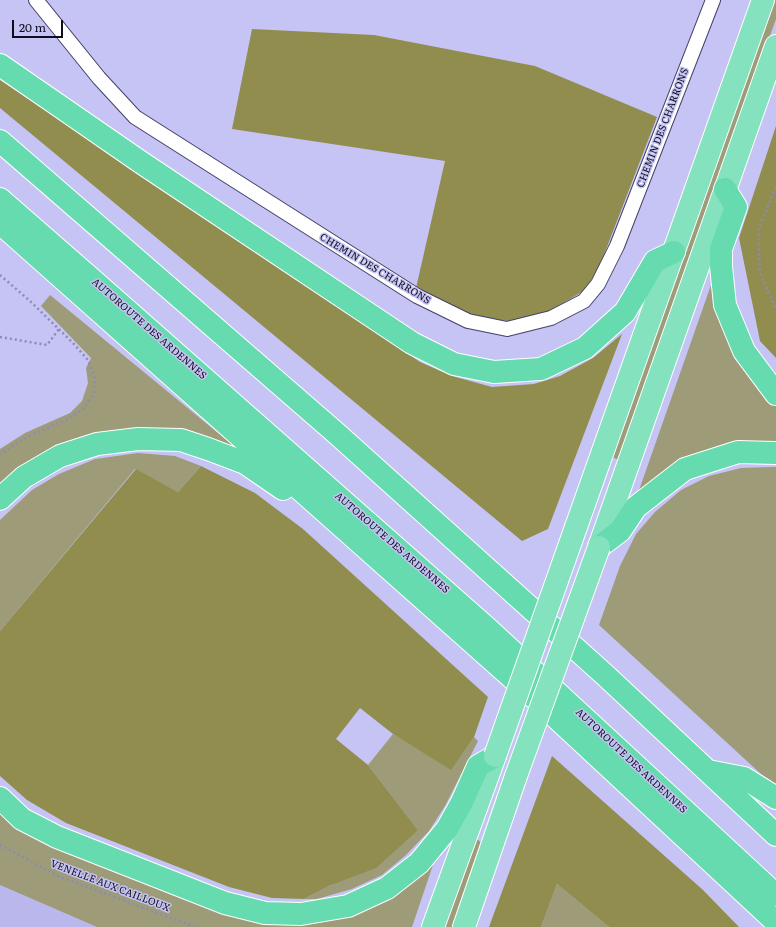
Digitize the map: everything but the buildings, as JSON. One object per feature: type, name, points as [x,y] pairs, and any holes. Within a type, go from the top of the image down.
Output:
[{"type":"highway","points":[[433,927],[763,0]]},
{"type":"highway","points":[[464,927],[516,776],[599,547],[776,46]]},
{"type":"highway","points":[[0,65],[142,163],[412,343],[454,364],[494,372],[541,369],[585,348],[625,312],[655,261],[674,252]]},
{"type":"highway","points":[[0,141],[336,433],[593,664],[776,835]]},
{"type":"highway","points":[[725,189],[736,207],[721,249],[721,266],[725,305],[744,351],[776,394]]},
{"type":"highway","name":"AUTOROUTE DES ARDENNES","points":[[0,200],[96,282],[487,628],[776,895]]},
{"type":"highway","points":[[0,223],[536,699],[776,922]]},
{"type":"highway","points":[[0,229],[19,239]]},
{"type":"highway","points":[[0,499],[24,477],[60,456],[97,444],[138,439],[181,440],[208,449],[245,463],[285,491],[509,687],[536,699]]},
{"type":"highway","points":[[599,547],[620,531],[636,507],[685,469],[738,452],[776,453]]},
{"type":"highway","points":[[0,798],[22,819],[57,837],[225,902],[264,913],[301,914],[348,906],[387,888],[418,863],[447,829],[462,802],[478,766],[495,756]]},
{"type":"highway","points":[[708,771],[744,778],[776,798]]},
{"type":"highway","points":[[748,896],[766,927]]},
{"type":"street","name":"CHEMIN DES CHARRONS","points":[[36,0],[99,78],[135,116],[417,296],[468,321],[507,329],[551,318],[584,301],[598,284],[617,246],[713,0]]},
{"type":"path","points":[[776,187],[758,230],[760,273],[776,310]]},
{"type":"path","points":[[0,275],[59,329],[88,360],[95,378],[94,393],[84,408],[66,420],[29,436],[0,454]]},
{"type":"path","points":[[0,337],[46,345],[59,329]]},
{"type":"path","name":"VENELLE AUX CAILLOUX","points":[[0,845],[58,876],[195,927]]},
{"type":"shaded area","points":[[775,0],[776,19],[619,460],[612,457]]},
{"type":"shaded area","points":[[252,29],[374,35],[535,66],[657,117],[600,265],[585,290],[548,312],[508,321],[472,316],[416,288],[445,161],[232,129]]},
{"type":"shaded area","points":[[0,80],[420,362],[452,376],[492,387],[534,384],[560,376],[593,358],[622,334],[548,529],[522,541],[0,108]]},
{"type":"shaded area","points":[[776,126],[776,358],[760,341],[739,238]]},
{"type":"shaded area","points":[[711,285],[766,395],[776,405],[776,446],[637,496]]},
{"type":"shaded area","points":[[50,295],[240,451],[147,429],[0,488],[0,449],[25,433],[70,413],[82,401],[88,383],[86,368],[91,358],[41,306]]},
{"type":"shaded area","points":[[138,453],[175,456],[201,466],[178,492],[135,469],[0,631],[0,520],[32,490],[59,474],[95,459]]},
{"type":"shaded area","points":[[201,466],[255,493],[303,529],[488,697],[474,737],[451,770],[393,734],[360,708],[336,739],[368,765],[418,830],[376,868],[331,885],[304,899],[272,898],[229,887],[66,823],[27,800],[0,776],[0,631],[136,469],[178,492]]},
{"type":"shaded area","points":[[776,467],[776,784],[761,774],[599,625],[620,566],[636,534],[655,512],[681,490],[709,476],[741,468]]},
{"type":"shaded area","points":[[393,734],[451,769],[474,737],[478,741],[445,806],[429,831],[406,855],[382,875],[352,889],[317,899],[304,899],[331,885],[418,830],[368,765]]},
{"type":"shaded area","points":[[552,756],[703,890],[739,927],[609,927],[557,884],[541,927],[489,927]]},
{"type":"shaded area","points":[[0,812],[33,837],[73,856],[237,918],[270,925],[313,923],[338,918],[435,859],[412,927],[97,927],[0,885]]},
{"type":"shaded area","points":[[477,839],[482,843],[452,927],[445,927]]},
{"type":"shaded area","points":[[557,884],[609,927],[541,927]]},
{"type":"shaded area","points":[[0,885],[97,927],[0,927]]}]
